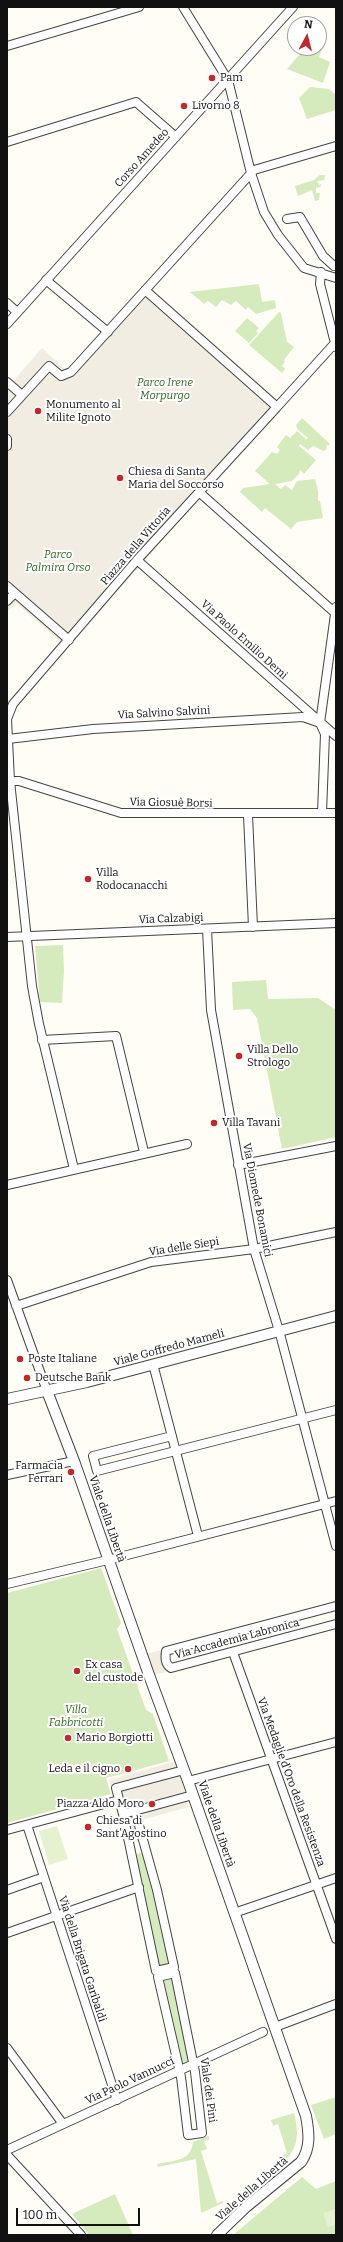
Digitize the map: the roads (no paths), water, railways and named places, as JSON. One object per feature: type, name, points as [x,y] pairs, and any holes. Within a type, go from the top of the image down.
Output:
[{"type":"street","points":[[7,46],[139,7]]},
{"type":"street","points":[[182,7],[228,80],[251,173],[264,212],[278,235],[304,268],[334,277],[335,262],[323,256],[300,217],[287,219]]},
{"type":"street","name":"Corso Amedeo","points":[[7,324],[293,7]]},
{"type":"street","points":[[7,142],[136,102],[176,137]]},
{"type":"street","points":[[7,412],[49,366],[61,376],[71,372],[251,173],[258,168],[336,146]]},
{"type":"street","points":[[321,272],[320,284],[335,346]]},
{"type":"street","points":[[46,280],[108,332]]},
{"type":"street","points":[[145,290],[279,404]]},
{"type":"street","points":[[7,303],[17,312]]},
{"type":"street","name":"Piazza della Vittoria","points":[[74,1169],[42,1040],[32,986],[9,781],[7,719],[13,704],[70,640],[137,560],[279,404],[335,346]]},
{"type":"street","points":[[7,382],[22,396]]},
{"type":"street","points":[[7,439],[7,446]]},
{"type":"street","points":[[199,492],[335,609],[320,723],[325,734],[322,813]]},
{"type":"street","name":"Via Paolo Emilio Demi","points":[[137,560],[336,736]]},
{"type":"street","points":[[7,586],[70,640]]},
{"type":"street","points":[[7,601],[15,593]]},
{"type":"street","name":"Via Salvino Salvini","points":[[8,739],[93,728],[150,724],[303,717],[320,723]]},
{"type":"street","name":"Via Giosuè Borsi","points":[[9,781],[18,781],[116,813],[248,815],[336,813]]},
{"type":"street","points":[[248,815],[253,926]]},
{"type":"street","name":"Via Calzabigi","points":[[7,937],[336,923]]},
{"type":"street","name":"Via Diomede Bonamici","points":[[207,929],[210,1005],[254,1248],[303,1418],[336,1546]]},
{"type":"street","points":[[42,1040],[116,1036],[144,1152]]},
{"type":"street","points":[[7,1185],[144,1152],[187,1144]]},
{"type":"street","points":[[238,1165],[336,1146]]},
{"type":"street","name":"Via delle Siepi","points":[[12,1301],[151,1262],[254,1248],[336,1232]]},
{"type":"street","points":[[7,1280],[12,1301],[47,1390]]},
{"type":"street","name":"Viale Goffredo Mameli","points":[[7,1400],[153,1364],[336,1316]]},
{"type":"street","points":[[153,1364],[198,1536]]},
{"type":"street","name":"Viale della Libertà","points":[[47,1390],[74,1461],[305,2112],[309,2137],[306,2153],[294,2169],[246,2207],[217,2235]]},
{"type":"street","points":[[172,1436],[93,1456],[96,1471],[336,1410]]},
{"type":"street","points":[[7,1475],[74,1461]]},
{"type":"street","points":[[7,1584],[108,1560],[336,1501]]},
{"type":"street","name":"Via Accademia Labronica","points":[[336,1606],[166,1651],[165,1657],[167,1665],[171,1668],[336,1624]]},
{"type":"street","name":"Via Medaglie d'Oro della Resistenza","points":[[234,1655],[336,1939]]},
{"type":"street","points":[[188,1781],[336,1742]]},
{"type":"street","points":[[184,1770],[116,1788],[123,1814],[193,1795]]},
{"type":"street","points":[[7,1830],[119,1800]]},
{"type":"street","name":"Viale dei Pini","points":[[123,1814],[179,2071],[188,2135],[202,2132],[194,2064],[157,1890],[135,1811]]},
{"type":"street","name":"Via della Brigata Garibaldi","points":[[27,1825],[117,2100]]},
{"type":"street","points":[[7,1890],[44,1877]]},
{"type":"street","points":[[234,1913],[336,1878]]},
{"type":"street","points":[[7,1933],[138,1887]]},
{"type":"street","points":[[157,1974],[174,1970]]},
{"type":"street","points":[[276,2027],[336,2004]]},
{"type":"street","name":"Via Paolo Vannucci","points":[[7,2150],[263,2032]]},
{"type":"street","points":[[7,2048],[63,2124]]},
{"type":"street","points":[[7,2155],[81,2235]]},
{"type":"place","name":"Pam","points":[[212,78]]},
{"type":"place","name":"Livorno 8","points":[[184,106]]},
{"type":"place","name":"Monumento al Milite Ignoto","points":[[38,411]]},
{"type":"place","name":"Chiesa di Santa Maria del Soccorso","points":[[120,478]]},
{"type":"place","name":"Villa Rodocanacchi","points":[[88,879]]},
{"type":"place","name":"Villa Dello Strologo","points":[[239,1056]]},
{"type":"place","name":"Villa Tavani","points":[[214,1123]]},
{"type":"place","name":"Poste Italiane","points":[[20,1359]]},
{"type":"place","name":"Deutsche Bank","points":[[27,1378]]},
{"type":"place","name":"Farmacia Ferrari","points":[[71,1472]]},
{"type":"place","name":"Ex casa del custode","points":[[77,1671]]},
{"type":"place","name":"Mario Borgiotti","points":[[68,1738]]},
{"type":"place","name":"Leda e il cigno","points":[[128,1769]]},
{"type":"place","name":"Piazza Aldo Moro","points":[[152,1804]]},
{"type":"place","name":"Chiesa di Sant'Agostino","points":[[88,1827]]},
{"type":"park label","name":"Parco Irene Morpurgo","points":[[165,389]]},
{"type":"park label","name":"Parco Palmira Orso","points":[[58,561]]},
{"type":"park label","name":"Villa Fabbricotti","points":[[76,1716]]}]
